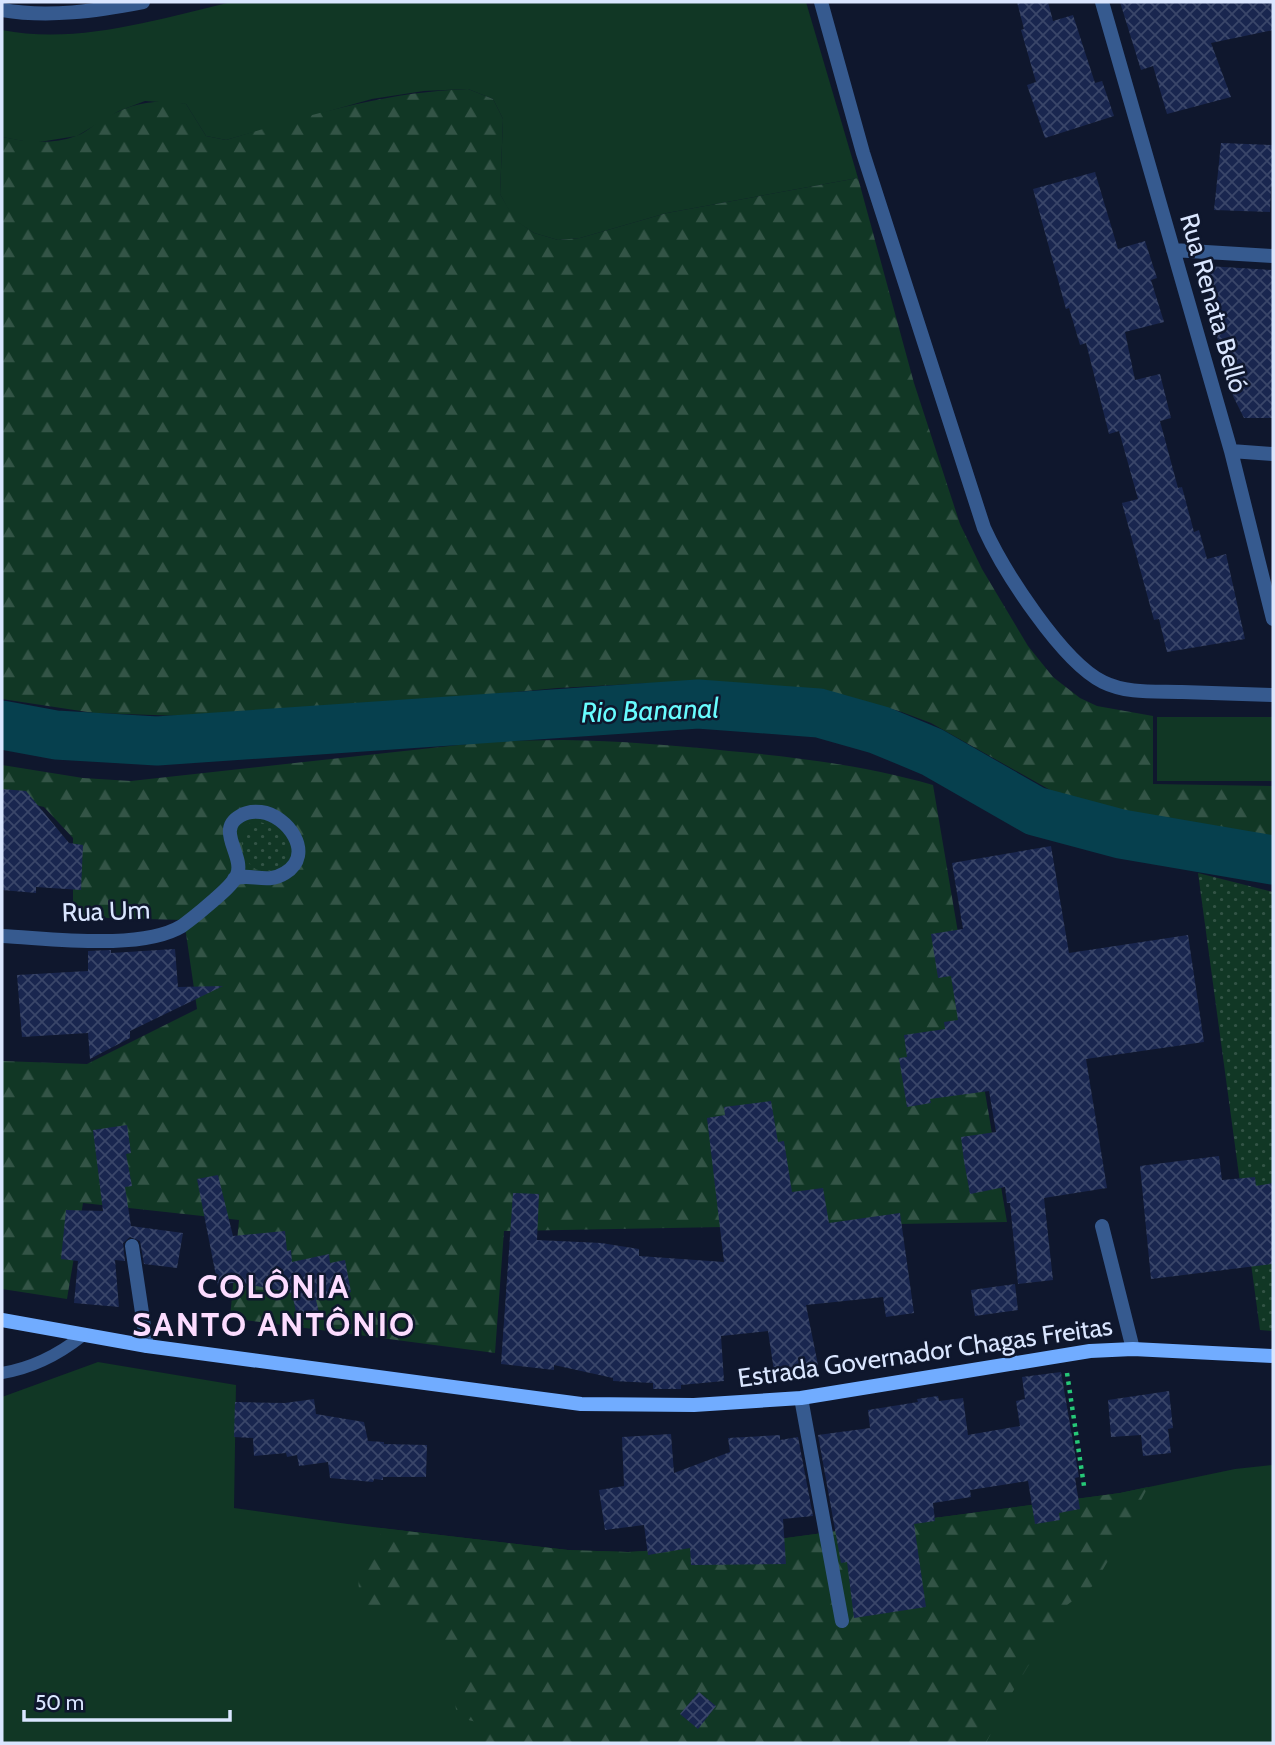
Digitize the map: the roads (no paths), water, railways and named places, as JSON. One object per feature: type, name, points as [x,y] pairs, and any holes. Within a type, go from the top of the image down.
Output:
[{"type":"main road","name":"Estrada Governador Chagas Freitas","points":[[2,1321],[147,1346],[582,1404],[694,1405],[801,1398],[1064,1354],[1133,1349],[1273,1356]]},
{"type":"street","points":[[2,9],[29,13],[83,12],[143,2]]},
{"type":"street","points":[[821,2],[863,153],[979,515],[993,548],[1010,576],[1075,663],[1104,683],[1132,690],[1273,695]]},
{"type":"street","name":"Rua Renata Belló","points":[[1102,2],[1231,451],[1273,618]]},
{"type":"street","points":[[1173,250],[1273,256]]},
{"type":"street","points":[[1231,451],[1273,454]]},
{"type":"street","points":[[254,812],[267,813],[286,824],[294,833],[298,845],[298,856],[292,867],[284,874],[269,878],[242,876],[234,879],[238,869],[231,842],[233,822],[242,815],[254,812]]},
{"type":"street","name":"Rua Um","points":[[2,936],[127,941],[152,937],[181,927],[234,879]]},
{"type":"street","points":[[1102,1226],[1133,1349]]},
{"type":"street","points":[[132,1246],[147,1346]]},
{"type":"street","points":[[801,1398],[842,1621]]},
{"type":"lane","points":[[2,1373],[27,1368],[68,1347],[82,1336]]},
{"type":"waterway","name":"Rio Bananal","points":[[2,725],[56,735],[157,741],[698,704],[819,713],[879,730],[932,752],[1035,811],[1121,834],[1273,860]]},
{"type":"district","name":"COLÔNIA SANTO ANTÔNIO","points":[[274,1305]]}]
